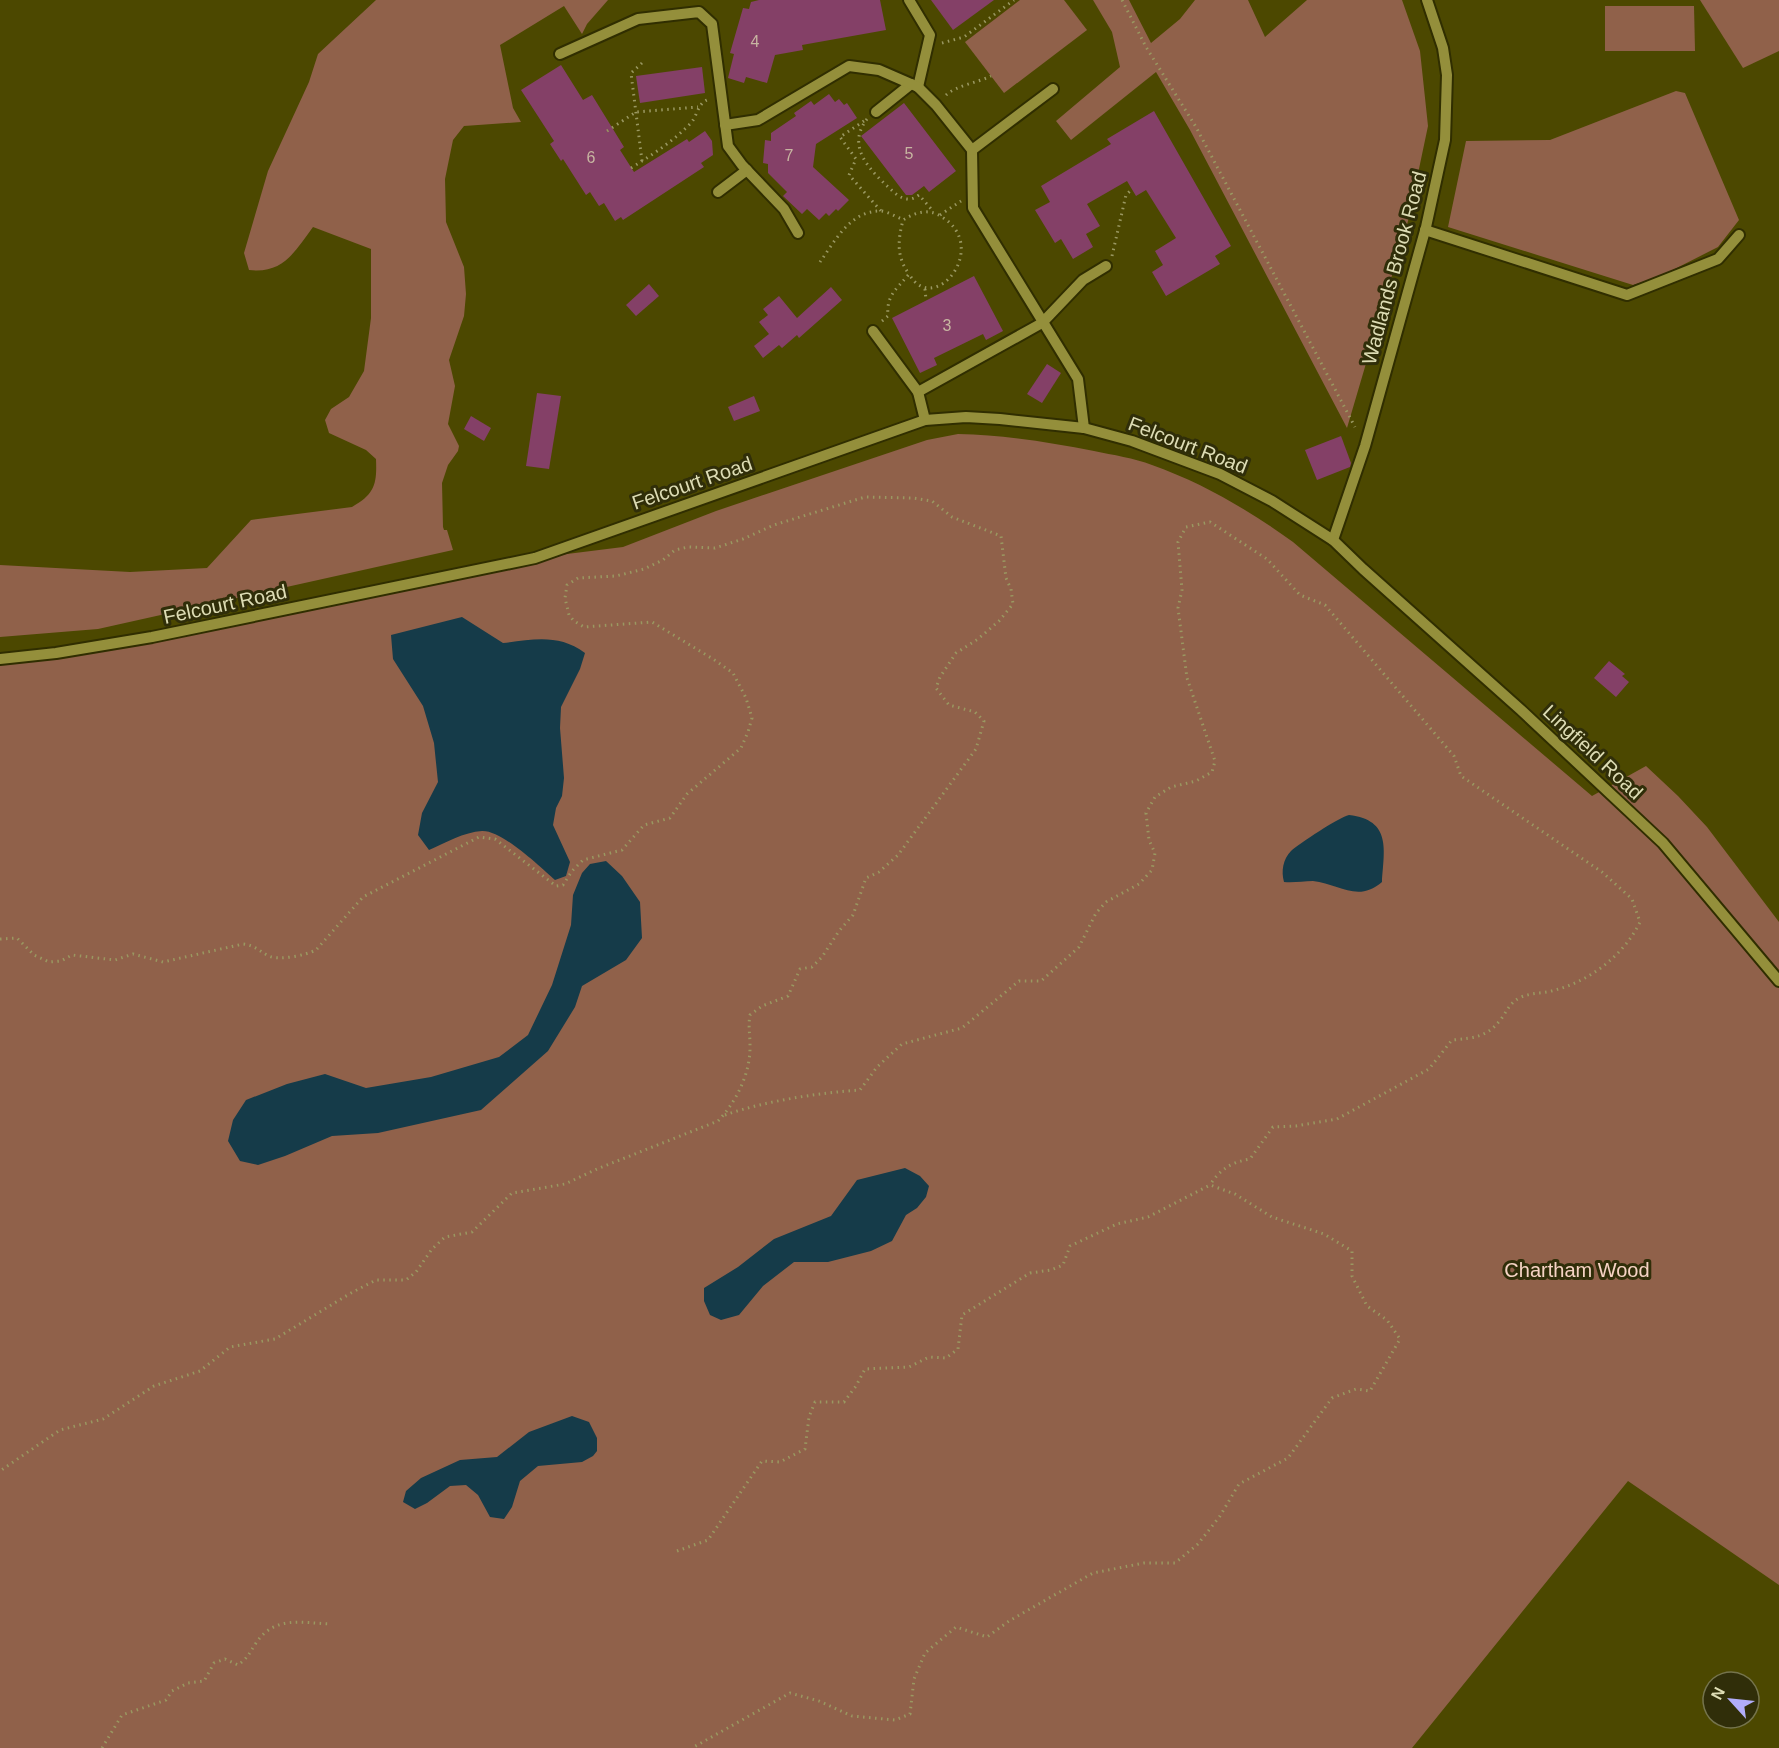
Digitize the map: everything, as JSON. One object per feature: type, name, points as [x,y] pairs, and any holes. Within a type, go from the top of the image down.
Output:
[{"type":"street","points":[[876,112],[915,85],[930,35],[909,0]]},
{"type":"street","name":"Wadlands Brook Road","points":[[1333,540],[1365,446],[1425,230],[1445,140],[1447,75],[1443,48],[1427,0]]},
{"type":"street","points":[[560,54],[638,19],[699,12],[712,24],[728,146],[784,209],[798,233]]},
{"type":"street","points":[[724,125],[758,120],[849,66],[879,70],[915,85],[936,105],[972,150],[973,208],[1078,379],[1084,428]]},
{"type":"street","points":[[972,150],[1053,89]]},
{"type":"street","points":[[718,192],[747,170]]},
{"type":"street","points":[[1425,230],[1628,295],[1718,259],[1739,235]]},
{"type":"street","points":[[918,392],[1042,323],[1083,280],[1106,266]]},
{"type":"street","points":[[873,331],[918,392],[925,420]]},
{"type":"street","name":"Felcourt Road","points":[[0,659],[152,638],[536,558],[925,420],[966,417],[1084,428],[1161,450],[1220,474],[1272,501],[1333,540],[1363,570]]},
{"type":"street","name":"Lingfield Road","points":[[1363,570],[1521,710],[1663,843],[1779,981]]},
{"type":"path","points":[[928,41],[946,43],[964,37],[1014,0]]},
{"type":"path","points":[[1122,0],[1146,47],[1196,127],[1365,446]]},
{"type":"path","points":[[642,63],[631,73],[642,161]]},
{"type":"path","points":[[936,105],[951,91],[991,76]]},
{"type":"path","points":[[631,168],[658,151],[692,122],[699,107],[706,100],[721,97]]},
{"type":"path","points":[[607,131],[636,112],[699,107]]},
{"type":"path","points":[[876,112],[840,137],[856,159],[849,175],[881,211],[903,220]]},
{"type":"path","points":[[866,120],[861,128],[859,140],[861,156],[868,168],[898,196],[909,200],[919,195],[935,212],[947,220],[963,247],[960,264],[948,279],[936,287],[925,289],[915,284],[909,274],[898,250],[898,238],[903,220],[915,213],[935,212]]},
{"type":"path","points":[[1106,266],[1114,254],[1126,195],[1132,189]]},
{"type":"path","points":[[940,215],[950,210],[973,191]]},
{"type":"path","points":[[820,262],[846,225],[867,214],[881,211]]},
{"type":"path","points":[[873,331],[888,316],[887,304],[890,296],[909,274]]},
{"type":"path","points":[[925,289],[926,300]]},
{"type":"path","points":[[0,939],[17,938],[34,955],[50,962],[61,961],[72,954],[115,960],[133,954],[163,962],[243,944],[251,944],[278,959],[308,954],[316,950],[363,897],[478,837],[495,839],[556,886],[563,885],[572,870],[583,860],[622,850],[644,825],[670,818],[687,794],[741,748],[752,718],[746,698],[733,674],[652,622],[584,627],[574,621],[569,615],[565,598],[567,585],[578,578],[616,576],[644,569],[663,560],[675,550],[688,547],[715,548],[774,525],[865,497],[913,498],[932,501],[952,517],[1001,536],[1006,578],[1011,589],[1013,604],[999,621],[978,639],[956,653],[940,677],[936,688],[949,705],[975,712],[984,721],[976,749],[898,855],[879,872],[866,878],[853,915],[822,957],[812,967],[800,969],[788,996],[762,1006],[750,1016],[748,1027],[750,1045],[745,1077],[731,1106],[718,1121],[565,1184],[512,1193],[472,1232],[445,1237],[432,1249],[416,1272],[406,1280],[376,1280],[275,1339],[230,1347],[200,1371],[154,1386],[104,1419],[60,1430],[0,1471]]},
{"type":"path","points":[[677,1551],[708,1540],[762,1461],[780,1462],[805,1449],[809,1417],[815,1402],[844,1402],[865,1369],[909,1367],[928,1357],[946,1358],[958,1349],[962,1315],[1030,1273],[1051,1270],[1063,1265],[1070,1246],[1117,1224],[1148,1217],[1210,1185],[1216,1176],[1234,1162],[1250,1159],[1274,1128],[1337,1119],[1429,1069],[1452,1040],[1476,1038],[1493,1028],[1512,1002],[1527,994],[1554,991],[1581,981],[1607,964],[1633,935],[1640,922],[1632,899],[1602,872],[1461,776],[1454,756],[1325,605],[1300,595],[1267,559],[1210,522],[1186,527],[1178,542],[1182,590],[1178,608],[1188,678],[1215,761],[1212,772],[1196,782],[1171,787],[1155,797],[1146,813],[1149,840],[1155,853],[1152,870],[1139,884],[1106,902],[1096,913],[1079,947],[1041,981],[1019,981],[962,1028],[902,1044],[877,1067],[860,1090],[753,1105],[723,1116]]},
{"type":"path","points":[[692,1748],[790,1693],[819,1701],[852,1716],[895,1720],[910,1714],[914,1679],[925,1653],[956,1627],[987,1637],[1010,1621],[1093,1573],[1144,1563],[1175,1563],[1198,1544],[1220,1516],[1239,1484],[1288,1458],[1332,1398],[1356,1389],[1370,1391],[1400,1339],[1387,1320],[1367,1306],[1352,1276],[1352,1251],[1324,1234],[1272,1217],[1236,1194],[1210,1185]]},
{"type":"path","points":[[102,1748],[122,1715],[166,1700],[172,1691],[188,1683],[204,1681],[214,1663],[225,1659],[238,1665],[249,1656],[256,1642],[270,1628],[286,1622],[331,1624]]},
{"type":"green space","points":[[376,0],[608,0],[587,24],[582,34],[564,6],[500,45],[513,108],[521,122],[464,126],[453,140],[445,179],[446,222],[464,267],[466,294],[464,316],[449,360],[455,386],[448,424],[459,446],[448,465],[442,483],[443,527],[447,530],[453,550],[98,629],[0,637],[0,565],[130,572],[207,568],[251,520],[352,507],[366,498],[373,488],[376,459],[366,450],[329,433],[325,420],[331,409],[349,397],[364,371],[371,318],[371,249],[313,227],[287,259],[271,268],[249,270],[244,253],[268,171],[309,82],[318,54]]},
{"type":"green space","points":[[1020,0],[1064,0],[1087,30],[1004,93],[965,42]]},
{"type":"green space","points":[[1093,0],[1129,0],[1151,43],[1180,19],[1195,0],[1248,0],[1265,37],[1307,0],[1402,0],[1420,51],[1428,126],[1408,221],[1347,428],[1190,130],[1156,72],[1071,140],[1056,121],[1120,67],[1112,32]]},
{"type":"green space","points":[[1700,0],[1779,0],[1779,51],[1743,68]]},
{"type":"green space","points":[[1605,6],[1694,6],[1695,51],[1605,51]]},
{"type":"green space","points":[[1676,91],[1685,93],[1739,220],[1718,247],[1661,276],[1633,285],[1448,227],[1466,141],[1550,140]]},
{"type":"green space","name":"Chartham Wood","points":[[958,434],[1044,442],[1138,460],[1190,480],[1260,519],[1293,542],[1592,796],[1646,766],[1707,827],[1779,922],[1779,1585],[1628,1481],[1412,1748],[0,1748],[0,659],[56,653],[535,558],[623,547],[716,511],[927,440]]},
{"type":"water","points":[[462,617],[503,643],[555,640],[585,653],[580,669],[561,707],[560,728],[564,778],[562,796],[556,808],[553,825],[570,862],[566,876],[555,880],[520,850],[490,832],[468,833],[429,850],[418,835],[422,813],[438,782],[434,743],[423,706],[393,659],[391,635]]},
{"type":"water","points":[[1349,815],[1373,823],[1379,830],[1384,848],[1382,882],[1373,888],[1356,892],[1313,881],[1284,882],[1283,865],[1291,851],[1319,831]]},
{"type":"water","points":[[606,861],[622,876],[640,902],[642,938],[626,960],[582,986],[575,1007],[548,1051],[481,1110],[378,1133],[332,1136],[258,1165],[240,1161],[228,1141],[233,1120],[246,1100],[287,1084],[325,1074],[366,1088],[431,1077],[499,1057],[528,1035],[552,985],[571,925],[573,895],[582,873],[590,864]]},
{"type":"water","points":[[905,1168],[920,1176],[929,1186],[926,1197],[917,1208],[906,1215],[892,1241],[871,1251],[828,1262],[794,1262],[763,1286],[739,1315],[721,1320],[710,1315],[704,1301],[704,1288],[738,1267],[774,1239],[831,1216],[857,1180]]},
{"type":"water","points":[[572,1416],[589,1422],[597,1438],[597,1451],[582,1462],[538,1466],[520,1481],[512,1507],[504,1519],[490,1517],[478,1495],[466,1485],[450,1486],[415,1509],[403,1502],[406,1491],[421,1478],[460,1460],[497,1457],[529,1432]]},
{"type":"building","points":[[759,0],[880,0],[886,30],[802,45],[803,50],[775,55],[767,83],[746,77],[744,83],[728,78],[734,54],[730,53],[743,8],[749,9],[751,2]]},
{"type":"building","points":[[931,0],[994,0],[953,30]]},
{"type":"building","points":[[561,65],[583,100],[592,95],[624,147],[620,150],[634,172],[687,139],[689,142],[705,131],[712,141],[713,155],[701,163],[704,167],[623,220],[621,217],[615,221],[604,203],[599,206],[590,192],[586,195],[563,159],[561,161],[550,144],[554,141],[521,90]]},
{"type":"building","points":[[702,67],[705,93],[640,103],[636,76]]},
{"type":"building","points":[[829,94],[835,102],[839,99],[844,105],[847,103],[857,118],[816,144],[813,167],[849,200],[838,211],[836,209],[829,216],[826,213],[819,220],[807,209],[802,214],[783,196],[787,192],[768,173],[768,164],[763,163],[765,140],[771,141],[771,133],[796,116],[794,113],[811,101],[814,105]]},
{"type":"building","points":[[904,103],[956,171],[929,192],[924,186],[912,195],[906,195],[861,136]]},
{"type":"building","points":[[1154,111],[1231,246],[1215,256],[1220,264],[1166,296],[1152,272],[1163,265],[1155,251],[1176,238],[1146,190],[1136,196],[1127,181],[1087,204],[1100,226],[1086,234],[1093,247],[1073,259],[1061,239],[1055,243],[1035,210],[1050,202],[1041,186],[1111,144],[1107,139]]},
{"type":"building","points":[[974,276],[1003,331],[986,340],[983,334],[934,358],[937,365],[920,373],[892,318]]},
{"type":"building","points":[[649,284],[659,296],[636,316],[626,305]]},
{"type":"building","points":[[831,287],[842,300],[799,338],[797,335],[782,348],[779,345],[763,358],[754,346],[769,334],[759,322],[768,315],[763,309],[779,296],[797,318]]},
{"type":"building","points":[[1047,364],[1061,373],[1042,403],[1027,394]]},
{"type":"building","points":[[537,393],[561,396],[549,469],[526,466]]},
{"type":"building","points":[[754,396],[760,411],[734,421],[728,407]]},
{"type":"building","points":[[471,416],[491,428],[484,441],[464,429]]},
{"type":"building","points":[[1341,436],[1351,463],[1350,467],[1317,480],[1305,450]]},
{"type":"building","points":[[1609,661],[1625,674],[1622,676],[1629,682],[1616,697],[1594,678]]}]
